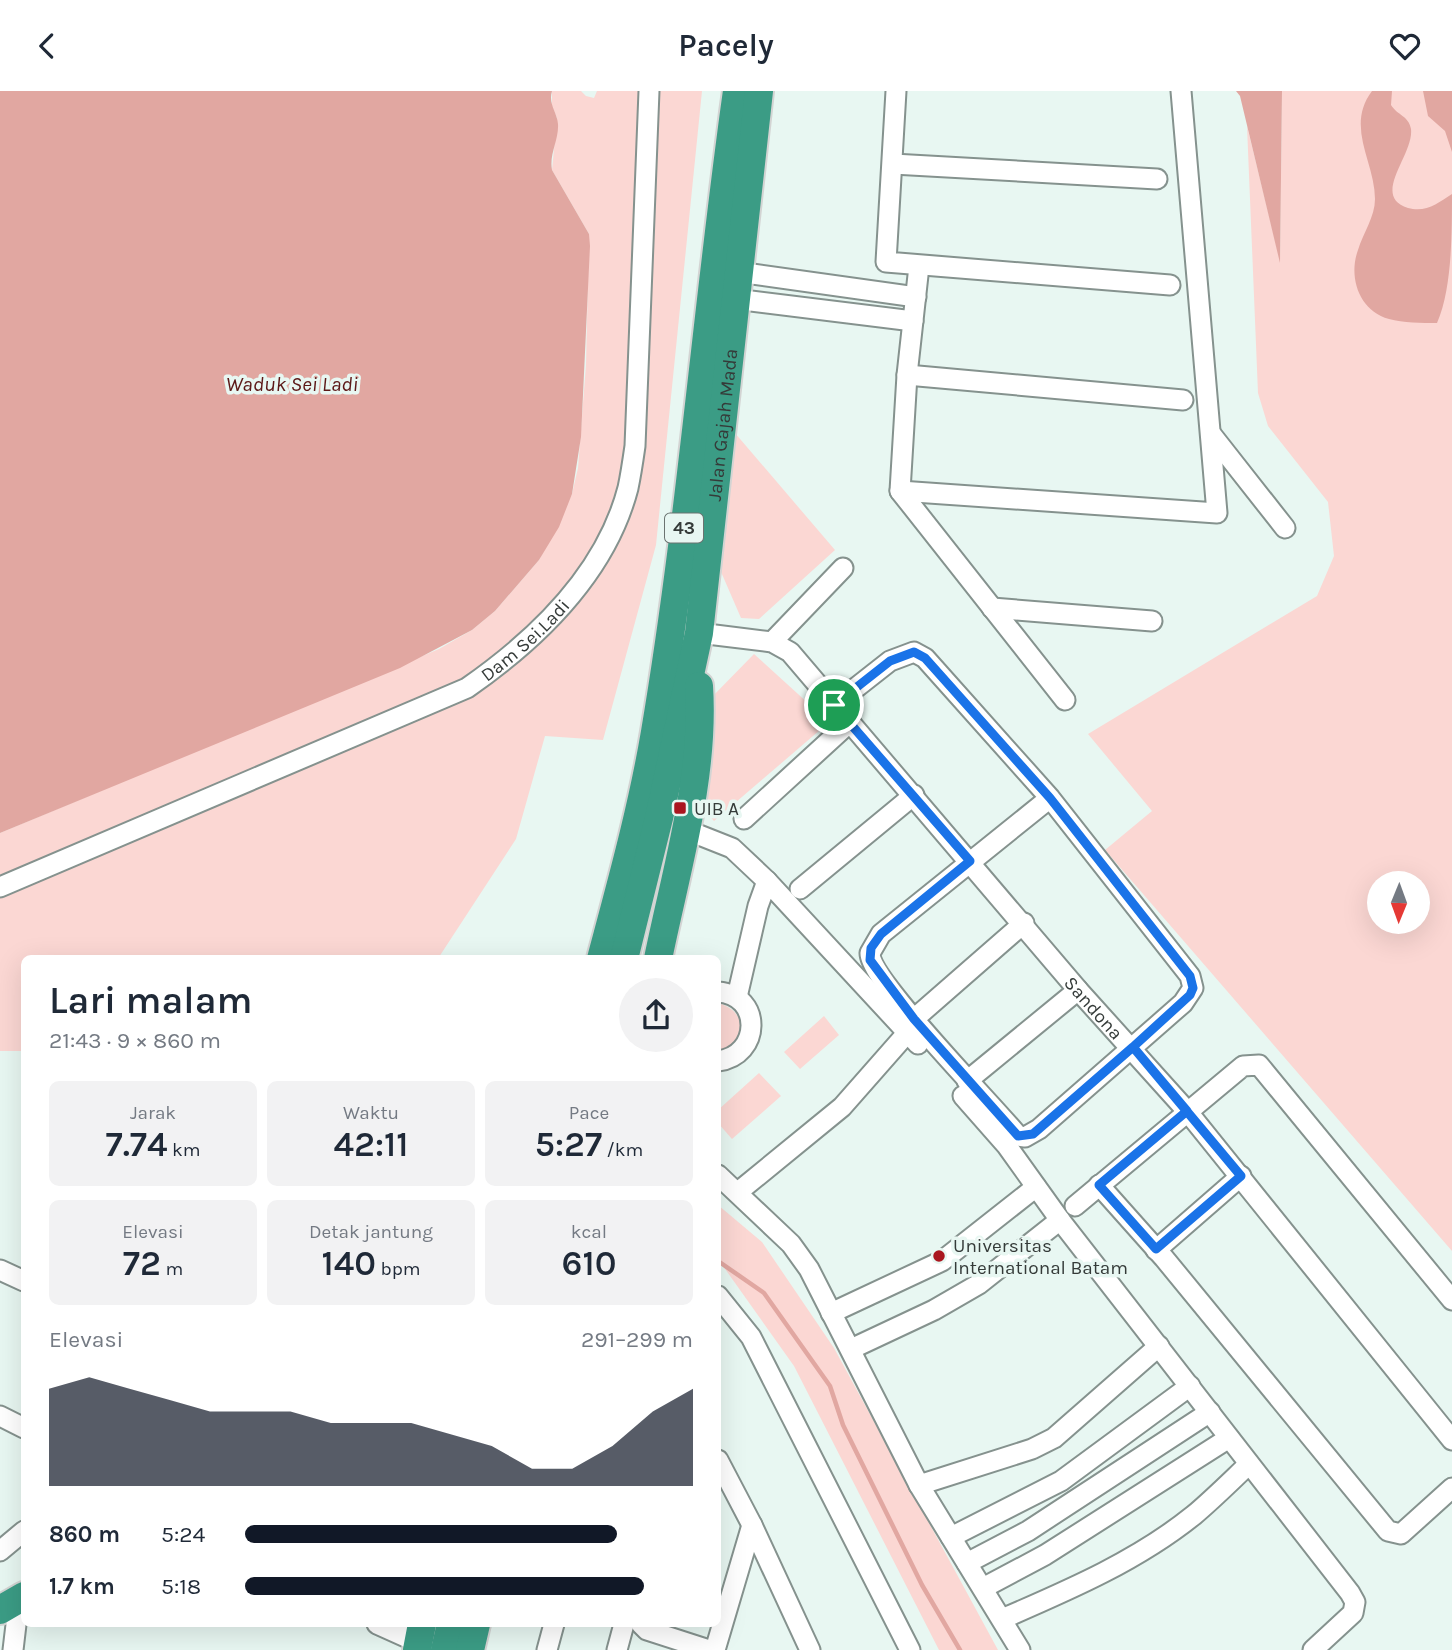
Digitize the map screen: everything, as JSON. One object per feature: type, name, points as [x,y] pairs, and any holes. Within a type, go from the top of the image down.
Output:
[{"type":"highway","name":"Jalan Gajah Mada","points":[[602,955],[638,817],[655,734],[701,407],[737,91]]},
{"type":"highway","name":"Jalan Gajah Mada","points":[[625,955],[696,646],[759,91]]},
{"type":"highway","points":[[659,955],[695,780],[701,714],[696,646]]},
{"type":"highway","points":[[427,1644],[447,1627]]},
{"type":"highway","points":[[470,1650],[475,1627]]},
{"type":"street","name":"Dam Sei.Ladi","points":[[0,887],[467,688],[513,656],[551,619],[607,540],[628,489],[635,446],[649,91]]},
{"type":"street","points":[[896,91],[886,263],[1170,285]]},
{"type":"street","points":[[900,491],[1217,513],[1181,91]]},
{"type":"street","points":[[893,164],[1157,179]]},
{"type":"street","points":[[919,266],[907,375],[900,491],[1065,700]]},
{"type":"street","points":[[737,285],[916,297]]},
{"type":"street","points":[[737,285],[913,321]]},
{"type":"street","points":[[907,375],[1183,400]]},
{"type":"street","points":[[1211,434],[1285,528]]},
{"type":"street","points":[[696,646],[772,642],[843,568]]},
{"type":"street","points":[[992,608],[1152,621]]},
{"type":"street","name":"Sandona","points":[[772,642],[790,652],[1024,923],[1078,990],[1133,1047],[1241,1176],[1452,1440]]},
{"type":"street","points":[[684,829],[732,848],[967,1081],[1018,1136],[1025,1137],[1039,1129],[1190,995],[1193,982],[1050,798],[925,658],[914,652],[890,661],[834,705]]},
{"type":"street","points":[[744,819],[849,723]]},
{"type":"street","points":[[800,889],[914,795]]},
{"type":"street","points":[[1050,798],[881,934],[871,948],[870,960],[911,1025],[1007,1146],[1060,1220],[1355,1602],[1353,1613],[1313,1650]]},
{"type":"street","points":[[721,1060],[737,1055],[751,1038],[751,1015],[727,995],[767,881]]},
{"type":"street","points":[[738,1192],[842,1107],[911,1025],[1024,923]]},
{"type":"street","points":[[967,1081],[1078,990]]},
{"type":"street","points":[[1075,1206],[1243,1066],[1259,1065],[1452,1300]]},
{"type":"street","points":[[1156,1249],[1241,1176]]},
{"type":"street","points":[[721,1178],[791,1244],[809,1269],[919,1485],[1020,1650]]},
{"type":"street","points":[[1099,1185],[1156,1249],[1388,1531],[1401,1534],[1452,1488]]},
{"type":"street","points":[[831,1313],[942,1261],[1036,1187]]},
{"type":"street","points":[[850,1349],[934,1310],[978,1284],[1060,1220]]},
{"type":"street","points":[[0,1270],[21,1280]]},
{"type":"street","points":[[721,1301],[751,1337],[911,1650]]},
{"type":"street","points":[[919,1485],[1032,1449],[1054,1438],[1159,1346]]},
{"type":"street","points":[[951,1537],[1061,1481],[1190,1386]]},
{"type":"street","points":[[967,1563],[1028,1531],[1210,1412]]},
{"type":"street","points":[[0,1416],[21,1426]]},
{"type":"street","points":[[983,1588],[1045,1555],[1229,1438]]},
{"type":"street","points":[[1002,1619],[1076,1587],[1145,1550],[1194,1515],[1249,1464]]},
{"type":"street","points":[[721,1466],[752,1525],[810,1650]]},
{"type":"street","points":[[715,1650],[752,1525]]},
{"type":"street","points":[[0,1551],[21,1534]]},
{"type":"street","points":[[13,1650],[14,1601]]},
{"type":"street","points":[[386,1627],[427,1644]]},
{"type":"street","points":[[547,1650],[553,1627]]},
{"type":"street","points":[[617,1650],[623,1627]]},
{"type":"street","points":[[644,1627],[709,1650]]},
{"type":"shaded area","name":"Waduk Sei Ladi","points":[[0,91],[552,91],[551,100],[558,124],[552,170],[589,234],[590,246],[581,437],[572,494],[559,527],[539,560],[495,611],[472,630],[400,668],[0,833]]},
{"type":"shaded area","points":[[552,91],[581,91],[594,98],[597,91],[702,91],[656,545],[603,740],[545,736],[516,839],[440,955],[21,955],[21,1051],[0,1051],[0,833],[439,649],[472,630],[495,611],[539,560],[572,494],[578,468],[586,365],[589,234],[552,170],[557,118],[552,106]]},
{"type":"shaded area","points":[[1236,91],[1282,91],[1280,263],[1240,96]]},
{"type":"shaded area","points":[[1282,91],[1452,91],[1452,1251],[1105,850],[1152,811],[1088,734],[1317,596],[1334,556],[1328,502],[1268,426],[1258,393],[1247,126],[1280,260]]},
{"type":"shaded area","points":[[1372,91],[1392,91],[1391,105],[1408,121],[1411,129],[1410,139],[1393,185],[1397,202],[1408,208],[1420,209],[1452,194],[1448,278],[1437,323],[1389,319],[1370,309],[1358,292],[1355,260],[1371,219],[1375,199],[1361,131],[1364,104]]},
{"type":"shaded area","points":[[1423,91],[1452,91],[1452,152],[1445,131],[1428,116]]},
{"type":"shaded area","points":[[729,426],[835,550],[759,619],[741,618],[715,558]]},
{"type":"shaded area","points":[[754,654],[820,714],[820,730],[714,821],[696,800],[710,699]]},
{"type":"shaded area","points":[[721,1004],[735,1013],[740,1027],[734,1041],[721,1051]]},
{"type":"shaded area","points":[[824,1016],[839,1035],[800,1069],[784,1052]]},
{"type":"shaded area","points":[[759,1073],[781,1096],[732,1139],[721,1126],[721,1107]]},
{"type":"shaded area","points":[[721,1208],[762,1242],[834,1348],[998,1650],[939,1650],[794,1366],[721,1263]]},
{"type":"waterway","points":[[721,1263],[764,1293],[830,1386],[843,1425],[922,1585],[960,1650]]},
{"type":"place","name":"UIB A","points":[[680,808]]},
{"type":"place","name":"Universitas International Batam","points":[[939,1256]]},
{"type":"route","points":[[834,705],[899,656],[914,652],[925,658],[1050,798],[1190,976],[1193,988],[1190,995],[1133,1047],[1187,1111],[1241,1176],[1156,1249],[1099,1185],[1187,1111],[1133,1047],[1033,1134],[1018,1136],[914,1019],[870,960],[871,948],[881,934],[970,861],[834,705]]}]
